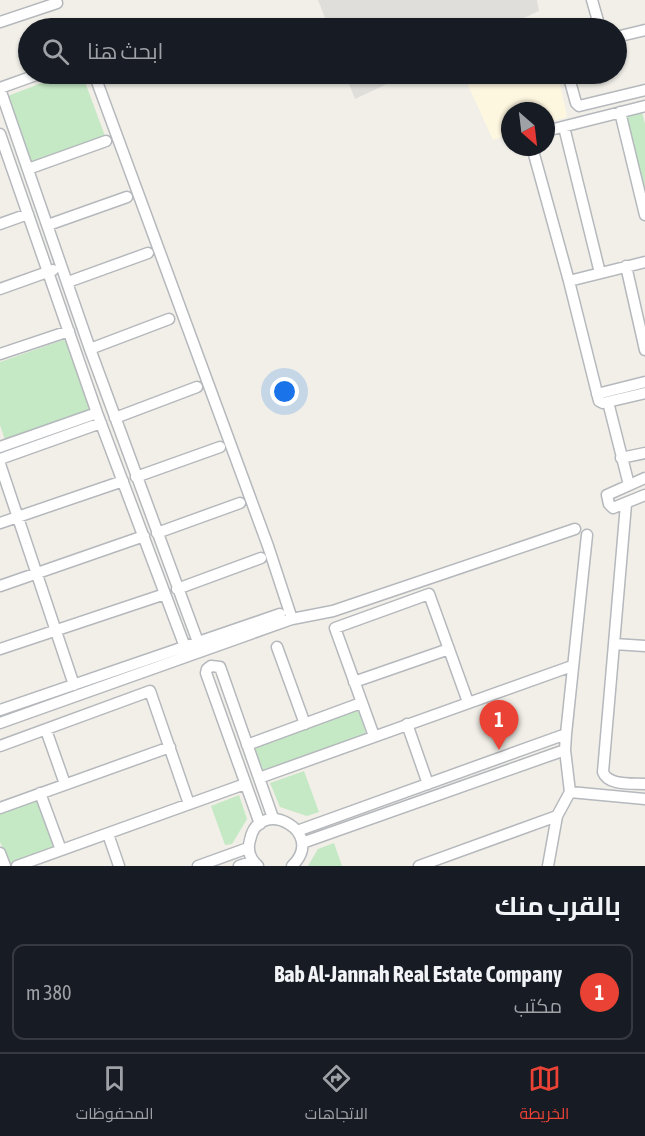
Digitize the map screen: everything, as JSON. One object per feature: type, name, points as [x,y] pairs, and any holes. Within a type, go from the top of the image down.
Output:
[{"type":"street","points":[[592,0],[597,18]]},
{"type":"street","points":[[0,22],[57,3]]},
{"type":"street","points":[[627,34],[645,30]]},
{"type":"street","points":[[18,82],[0,89],[114,418],[198,642]]},
{"type":"street","points":[[98,84],[268,546],[292,618]]},
{"type":"street","points":[[571,84],[579,106],[645,90]]},
{"type":"street","points":[[555,129],[645,107]]},
{"type":"street","points":[[620,112],[645,215]]},
{"type":"street","points":[[564,127],[600,273]]},
{"type":"street","points":[[0,134],[4,160],[28,214],[99,418],[185,647]]},
{"type":"street","points":[[28,169],[106,141]]},
{"type":"street","points":[[534,156],[600,402],[645,393]]},
{"type":"street","points":[[48,225],[127,197]]},
{"type":"street","points":[[0,224],[28,214]]},
{"type":"street","points":[[68,282],[148,253]]},
{"type":"street","points":[[569,281],[645,262]]},
{"type":"street","points":[[626,266],[642,323],[645,350]]},
{"type":"street","points":[[0,289],[62,267]]},
{"type":"street","points":[[90,349],[169,319]]},
{"type":"street","points":[[0,354],[69,331]]},
{"type":"street","points":[[597,394],[645,382]]},
{"type":"street","points":[[114,418],[197,387]]},
{"type":"street","points":[[608,402],[629,485]]},
{"type":"street","points":[[0,447],[99,418]]},
{"type":"street","points":[[74,685],[0,461],[99,418]]},
{"type":"street","points":[[136,477],[220,447]]},
{"type":"street","points":[[621,458],[645,453]]},
{"type":"street","points":[[645,478],[607,495],[609,504],[613,508],[645,495]]},
{"type":"street","points":[[0,523],[123,482]]},
{"type":"street","points":[[157,533],[240,502]]},
{"type":"street","points":[[626,504],[604,775],[610,781],[645,784]]},
{"type":"street","points":[[134,510],[146,506]]},
{"type":"street","points":[[0,723],[292,618],[333,610],[575,529]]},
{"type":"street","points":[[548,866],[556,816],[570,792],[565,750],[586,535]]},
{"type":"street","points":[[0,585],[144,536]]},
{"type":"street","points":[[177,588],[261,558]]},
{"type":"street","points":[[0,649],[165,594]]},
{"type":"street","points":[[374,736],[335,628],[429,594],[468,702]]},
{"type":"street","points":[[0,710],[280,614]]},
{"type":"street","points":[[614,644],[645,646]]},
{"type":"street","points":[[277,647],[305,724]]},
{"type":"street","points":[[354,682],[449,649]]},
{"type":"street","points":[[260,824],[206,673],[211,666],[220,667],[273,819]]},
{"type":"street","points":[[259,778],[572,666]]},
{"type":"street","points":[[0,746],[150,691],[189,804]]},
{"type":"street","points":[[247,746],[361,703]]},
{"type":"street","points":[[407,724],[428,784]]},
{"type":"street","points":[[46,730],[65,784]]},
{"type":"street","points":[[297,831],[566,734]]},
{"type":"street","points":[[0,808],[170,747]]},
{"type":"street","points":[[302,843],[565,750]]},
{"type":"street","points":[[17,866],[245,784]]},
{"type":"street","points":[[570,792],[645,799]]},
{"type":"street","points":[[40,793],[61,850]]},
{"type":"street","points":[[418,866],[556,816]]},
{"type":"street","points":[[239,866],[255,863],[248,848],[250,837],[260,824],[273,819],[289,823],[297,831],[302,843],[299,857],[292,866]]},
{"type":"street","points":[[108,834],[119,866]]},
{"type":"street","points":[[198,866],[248,848]]},
{"type":"street","points":[[0,853],[5,866]]},
{"type":"shaded area","points":[[318,0],[537,0],[539,11],[524,18],[325,18]]},
{"type":"shaded area","points":[[349,84],[387,84],[355,99]]},
{"type":"shaded area","points":[[468,84],[560,84],[567,117],[555,120],[555,102],[501,102],[501,137],[493,140]]},
{"type":"green space","points":[[39,84],[86,84],[105,136],[31,162],[8,96]]},
{"type":"green space","points":[[642,112],[645,124],[645,194],[625,117]]},
{"type":"green space","points":[[63,340],[66,341],[90,410],[5,440],[0,425],[0,362]]},
{"type":"green space","points":[[358,709],[366,734],[262,771],[254,748]]},
{"type":"green space","points":[[304,771],[319,812],[307,816],[280,807],[270,783]]},
{"type":"green space","points":[[239,795],[247,819],[232,844],[225,845],[211,806]]},
{"type":"green space","points":[[37,799],[55,847],[10,864],[0,842],[0,813]]},
{"type":"green space","points":[[334,843],[342,866],[308,866],[318,849]]},
{"type":"place","name":"Bab Al-Jannah Real Estate Company","points":[[499,750]]}]
